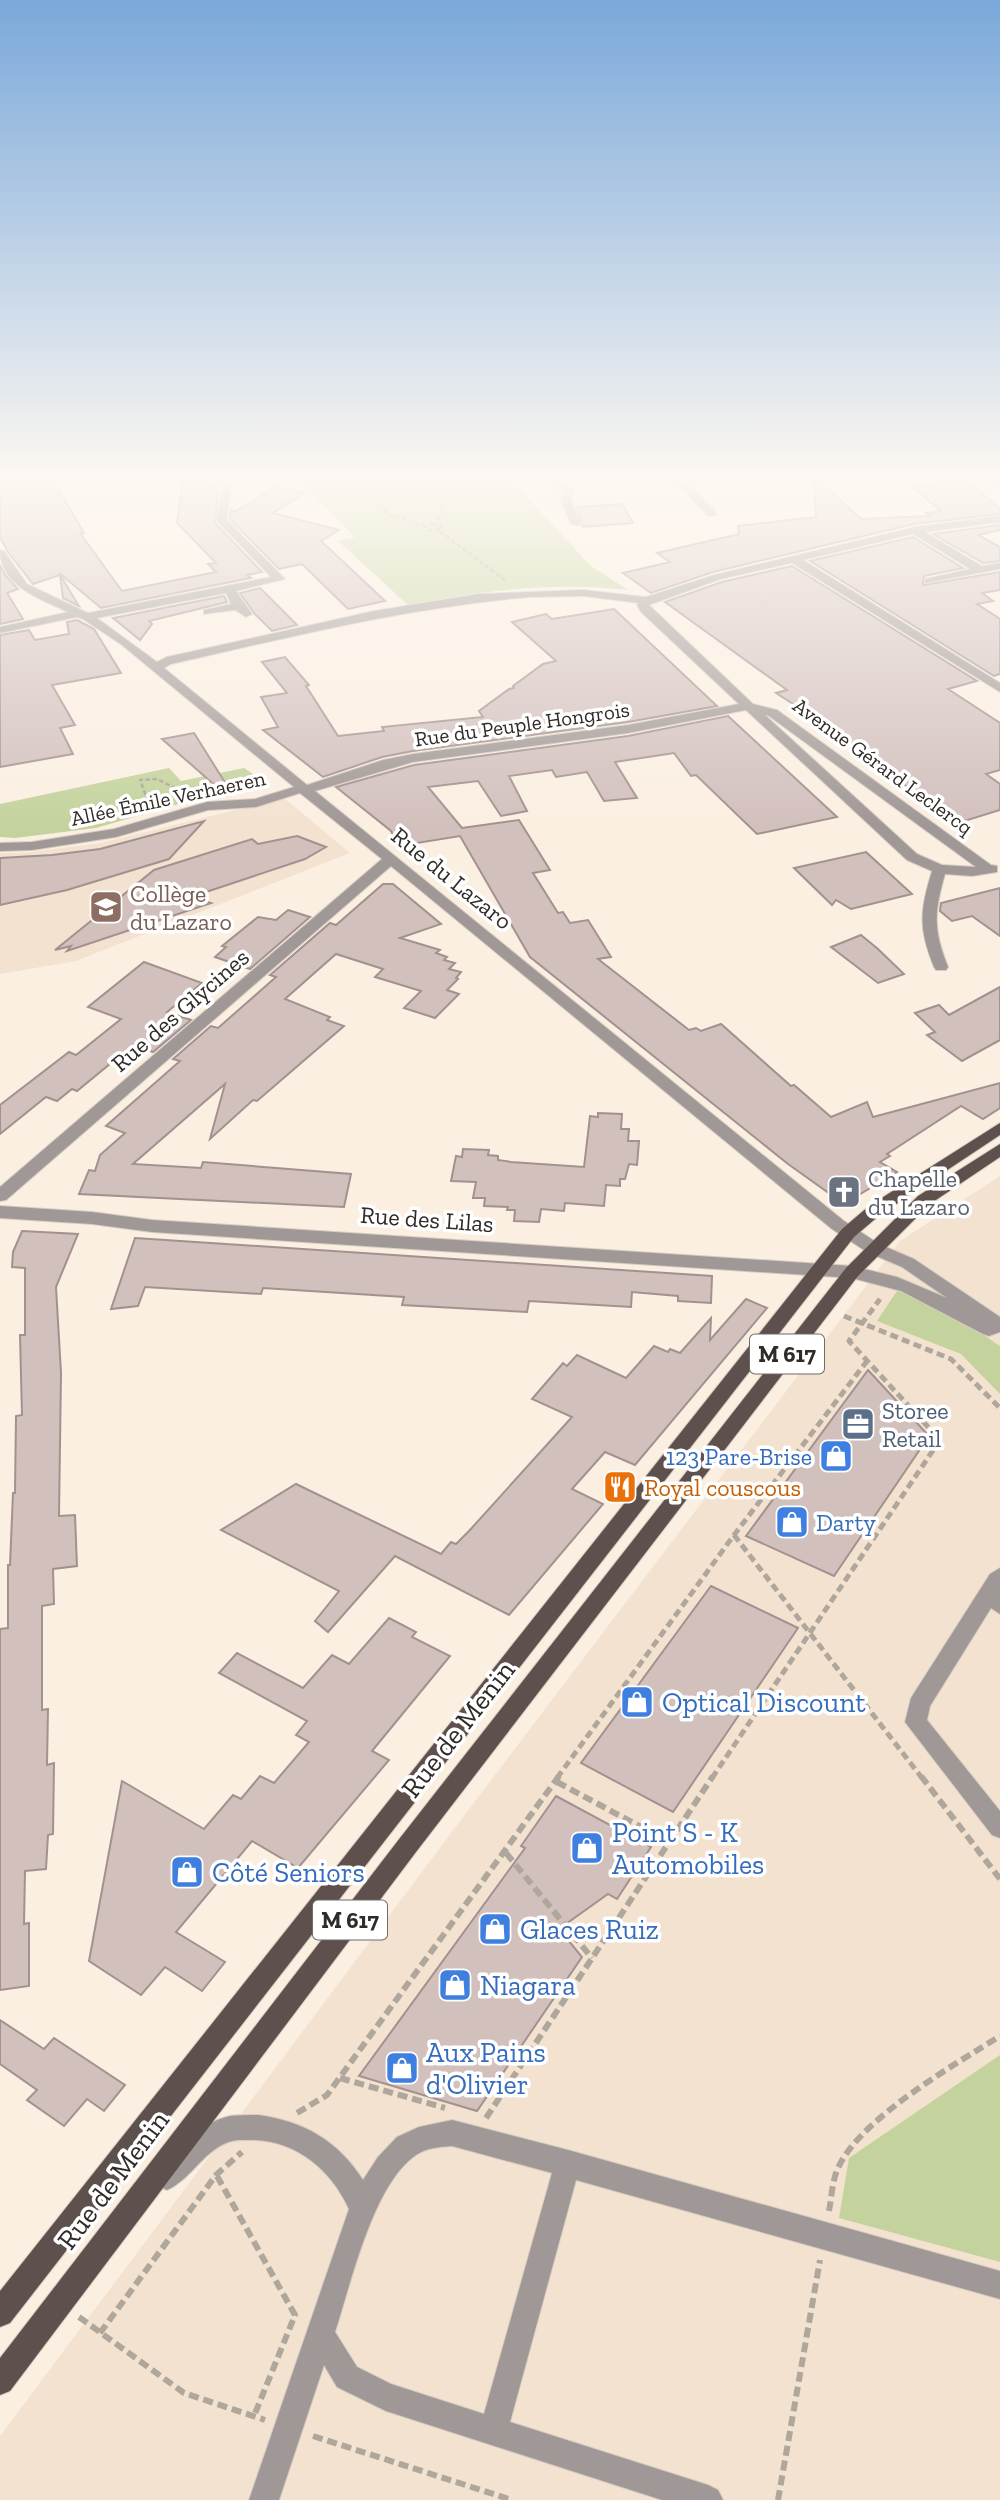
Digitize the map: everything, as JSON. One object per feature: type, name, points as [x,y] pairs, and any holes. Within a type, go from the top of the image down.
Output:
[{"type":"main road","name":"Rue de Menin","points":[[0,2313],[848,1233],[875,1210],[1000,1128]]},
{"type":"main road","name":"Rue de Menin","points":[[0,2381],[852,1272],[873,1248],[924,1200],[1000,1149]]},
{"type":"main road","points":[[519,1652],[546,1667]]},
{"type":"street","name":"Rue du Lazaro","points":[[35,592],[83,615],[119,638],[848,1233],[873,1248],[908,1263],[1000,1326]]},
{"type":"street","points":[[0,630],[209,592]]},
{"type":"street","points":[[208,612],[242,610],[231,592]]},
{"type":"street","points":[[155,668],[167,661],[408,609],[459,601],[584,593],[647,600],[672,592]]},
{"type":"street","points":[[846,592],[1000,688]]},
{"type":"street","name":"Avenue Gérard Leclercq","points":[[647,600],[643,605],[645,610],[918,862],[957,872],[995,868]]},
{"type":"street","name":"Avenue Gérard Leclercq","points":[[748,706],[773,713],[995,868]]},
{"type":"street","name":"Rue du Peuple Hongrois","points":[[304,789],[399,761],[628,729],[748,706]]},
{"type":"street","name":"Allée Émile Verhaeren","points":[[0,847],[116,833],[207,806],[256,803],[304,789]]},
{"type":"street","name":"Rue des Glycines","points":[[0,1196],[390,860]]},
{"type":"street","points":[[940,869],[926,918],[930,942],[940,967]]},
{"type":"street","name":"Rue des Lilas","points":[[0,1212],[92,1218],[152,1226],[852,1272],[893,1280],[931,1295],[1000,1336]]},
{"type":"street","points":[[999,1578],[996,1597],[1000,1606]]},
{"type":"street","points":[[999,1578],[944,1660],[919,1704],[916,1722],[1000,1828]]},
{"type":"street","points":[[116,2229],[182,2162],[211,2138],[227,2130],[268,2129],[302,2138],[317,2146],[345,2174],[363,2208]]},
{"type":"street","points":[[264,2500],[363,2208],[391,2157],[410,2144],[435,2133],[470,2136],[1000,2285]]},
{"type":"street","points":[[493,2431],[568,2163]]},
{"type":"street","points":[[320,2334],[347,2377],[356,2384],[386,2397],[708,2500]]},
{"type":"path","points":[[520,592],[523,596]]},
{"type":"path","points":[[152,807],[140,780],[160,780],[183,792]]},
{"type":"path","points":[[836,1313],[951,1359],[1000,1408]]},
{"type":"path","points":[[472,2116],[485,2119],[940,1440],[849,1341]]},
{"type":"path","points":[[100,2333],[216,2175],[268,2129],[327,2095],[506,1853],[734,1535],[867,1361]]},
{"type":"path","points":[[734,1535],[1000,1879]]},
{"type":"path","points":[[557,1782],[669,1842]]},
{"type":"path","points":[[506,1853],[592,1958]]},
{"type":"path","points":[[778,2500],[839,2165],[855,2142],[939,2076],[1000,2036]]},
{"type":"path","points":[[340,2078],[458,2112]]},
{"type":"path","points":[[216,2175],[295,2315],[254,2416]]},
{"type":"path","points":[[59,2303],[184,2392],[512,2500]]},
{"type":"shaded area","name":"Collège du Lazaro","points":[[284,798],[350,853],[76,961],[0,974],[0,853],[24,853],[101,843]]},
{"type":"shaded area","points":[[1000,1176],[1000,2500],[0,2500],[0,2436],[457,1825],[900,1241]]},
{"type":"green space","points":[[393,592],[497,592],[463,596],[409,606]]},
{"type":"green space","points":[[169,768],[181,781],[244,768],[253,774],[248,776],[254,782],[96,828],[15,838],[0,837],[0,804]]},
{"type":"green space","points":[[897,1291],[925,1299],[1000,1346],[1000,1394],[961,1354],[877,1321]]},
{"type":"green space","points":[[1000,2055],[1000,2262],[839,2218],[849,2158]]},
{"type":"building","points":[[0,592],[11,592],[7,593],[23,619],[0,624]]},
{"type":"building","points":[[62,592],[70,592],[79,606],[63,598]]},
{"type":"building","points":[[81,592],[183,592],[101,608]]},
{"type":"building","points":[[264,592],[297,625],[272,631],[254,613],[240,593]]},
{"type":"building","points":[[330,592],[375,592],[385,601],[348,609]]},
{"type":"building","points":[[694,592],[833,592],[977,681],[948,689],[1000,723],[1000,770],[986,774],[1000,784],[1000,810],[958,823],[874,763],[881,761],[776,693],[787,690],[665,602]]},
{"type":"building","points":[[859,592],[990,592],[982,593],[993,601],[977,604],[1000,619],[1000,674],[994,676]]},
{"type":"building","points":[[224,596],[227,602],[149,621],[152,624],[140,640],[113,618]]},
{"type":"building","points":[[614,609],[717,706],[628,722],[413,751],[382,757],[323,777],[263,730],[278,727],[261,697],[287,693],[262,662],[285,657],[309,685],[306,686],[338,736],[384,731],[382,727],[483,717],[479,711],[514,688],[513,686],[543,664],[556,661],[512,622],[546,614],[552,619]]},
{"type":"building","points":[[77,620],[94,629],[121,673],[52,685],[75,725],[60,728],[73,754],[0,767],[0,635],[29,630],[35,640],[69,634],[67,622]]},
{"type":"building","points":[[728,716],[837,817],[757,834],[696,775],[691,776],[674,753],[615,762],[637,798],[604,801],[587,772],[556,777],[552,770],[509,776],[527,811],[501,816],[478,781],[428,787],[462,828],[519,820],[550,870],[533,873],[558,913],[563,912],[570,923],[588,920],[611,957],[598,959],[689,1030],[696,1028],[701,1031],[721,1024],[791,1086],[794,1085],[831,1117],[867,1102],[873,1117],[1000,1083],[1000,1108],[983,1119],[961,1106],[887,1154],[890,1156],[880,1162],[897,1172],[847,1202],[833,1196],[788,1164],[530,957],[460,836],[411,844],[408,837],[395,839],[391,831],[336,787],[414,765],[628,736]]},
{"type":"building","points":[[194,733],[231,792],[227,796],[162,739]]},
{"type":"building","points":[[204,821],[169,859],[67,890],[0,905],[0,858],[100,849]]},
{"type":"building","points":[[297,836],[326,847],[305,859],[191,897],[211,903],[67,951],[71,946],[55,950],[154,870],[252,839],[258,844]]},
{"type":"building","points":[[866,852],[912,894],[851,909],[836,900],[832,905],[794,868]]},
{"type":"building","points":[[383,884],[393,884],[441,924],[400,938],[440,950],[436,953],[447,957],[444,960],[455,963],[449,969],[461,972],[447,990],[459,994],[435,1018],[404,1008],[421,991],[375,977],[383,969],[336,954],[285,999],[330,1017],[327,1020],[344,1026],[210,1139],[225,1084],[133,1164],[201,1168],[203,1162],[351,1174],[344,1207],[79,1194],[89,1170],[95,1171],[100,1155],[125,1133],[106,1126],[180,1061],[173,1059],[211,1026],[218,1028],[276,977],[270,975],[330,923],[336,925]]},
{"type":"building","points":[[1000,888],[1000,936],[972,916],[952,921],[940,911],[941,903]]},
{"type":"building","points":[[288,910],[310,917],[250,969],[215,957],[226,947],[222,946],[258,917],[276,920]]},
{"type":"building","points":[[861,935],[904,974],[878,983],[831,947]]},
{"type":"building","points":[[144,962],[202,983],[167,1012],[191,1020],[153,1052],[133,1045],[77,1091],[72,1089],[57,1101],[46,1097],[0,1134],[0,1105],[69,1052],[76,1055],[121,1019],[88,1007]]},
{"type":"building","points":[[1000,987],[1000,1040],[962,1061],[927,1035],[935,1032],[915,1013],[939,1005],[949,1015]]},
{"type":"building","points":[[598,1113],[622,1114],[621,1129],[629,1129],[628,1141],[639,1141],[637,1165],[629,1164],[625,1179],[620,1179],[620,1186],[606,1185],[604,1206],[565,1203],[564,1211],[541,1209],[539,1222],[514,1221],[515,1210],[484,1206],[485,1198],[473,1198],[476,1182],[451,1181],[456,1156],[462,1157],[463,1149],[489,1150],[488,1155],[511,1162],[584,1167],[590,1116],[598,1117]]},
{"type":"building","points":[[22,1231],[78,1234],[56,1287],[61,1373],[59,1516],[75,1515],[77,1566],[53,1569],[54,1604],[42,1606],[42,1710],[48,1709],[47,1765],[54,1763],[53,1834],[48,1835],[46,1869],[25,1871],[24,1924],[29,1923],[29,1986],[0,1990],[0,1629],[8,1628],[8,1565],[15,1493],[16,1416],[22,1415],[20,1335],[25,1335],[25,1268],[12,1267],[13,1252]]},
{"type":"building","points":[[135,1238],[712,1276],[711,1303],[678,1301],[678,1296],[632,1292],[631,1307],[529,1301],[527,1312],[402,1305],[404,1297],[263,1288],[261,1294],[145,1287],[138,1306],[111,1309]]},
{"type":"building","points":[[746,1299],[767,1308],[635,1465],[605,1452],[572,1489],[603,1504],[509,1615],[395,1556],[328,1632],[315,1621],[339,1591],[221,1530],[296,1484],[441,1554],[451,1542],[456,1544],[469,1531],[572,1417],[532,1399],[563,1363],[567,1366],[577,1355],[626,1378],[654,1346],[668,1352],[670,1349],[680,1353],[711,1318],[710,1340]]},
{"type":"building","points":[[868,1370],[929,1436],[834,1576],[746,1536]]},
{"type":"building","points":[[711,1586],[798,1628],[673,1812],[581,1763]]},
{"type":"building","points":[[389,1618],[416,1632],[412,1637],[450,1656],[372,1751],[389,1760],[298,1868],[252,1841],[176,1932],[225,1962],[202,1991],[165,1967],[141,1995],[89,1961],[122,1781],[204,1829],[233,1795],[241,1799],[260,1776],[274,1783],[309,1742],[296,1735],[307,1721],[219,1673],[237,1653],[303,1688],[332,1655],[349,1664]]},
{"type":"building","points":[[556,1796],[651,1847],[617,1899],[608,1894],[559,1929],[582,1957],[477,2111],[359,2076],[525,1848],[521,1846]]},
{"type":"building","points":[[0,2020],[44,2049],[54,2038],[125,2085],[104,2111],[87,2099],[64,2126],[27,2100],[37,2090],[0,2064]]},
{"type":"place","name":"Collège du Lazaro","points":[[106,907]]},
{"type":"place","name":"Chapelle du Lazaro","points":[[844,1192]]},
{"type":"place","name":"Storee Retail","points":[[858,1424]]},
{"type":"place","name":"123 Pare-Brise","points":[[836,1456]]},
{"type":"place","name":"Royal couscous","points":[[620,1487]]},
{"type":"place","name":"Darty","points":[[792,1522]]},
{"type":"place","name":"Optical Discount","points":[[637,1702]]},
{"type":"place","name":"Point S - K Automobiles","points":[[587,1848]]},
{"type":"place","name":"Côté Seniors","points":[[187,1872]]},
{"type":"place","name":"Glaces Ruiz","points":[[495,1929]]},
{"type":"place","name":"Niagara","points":[[455,1985]]},
{"type":"place","name":"Aux Pains d'Olivier","points":[[402,2068]]}]
